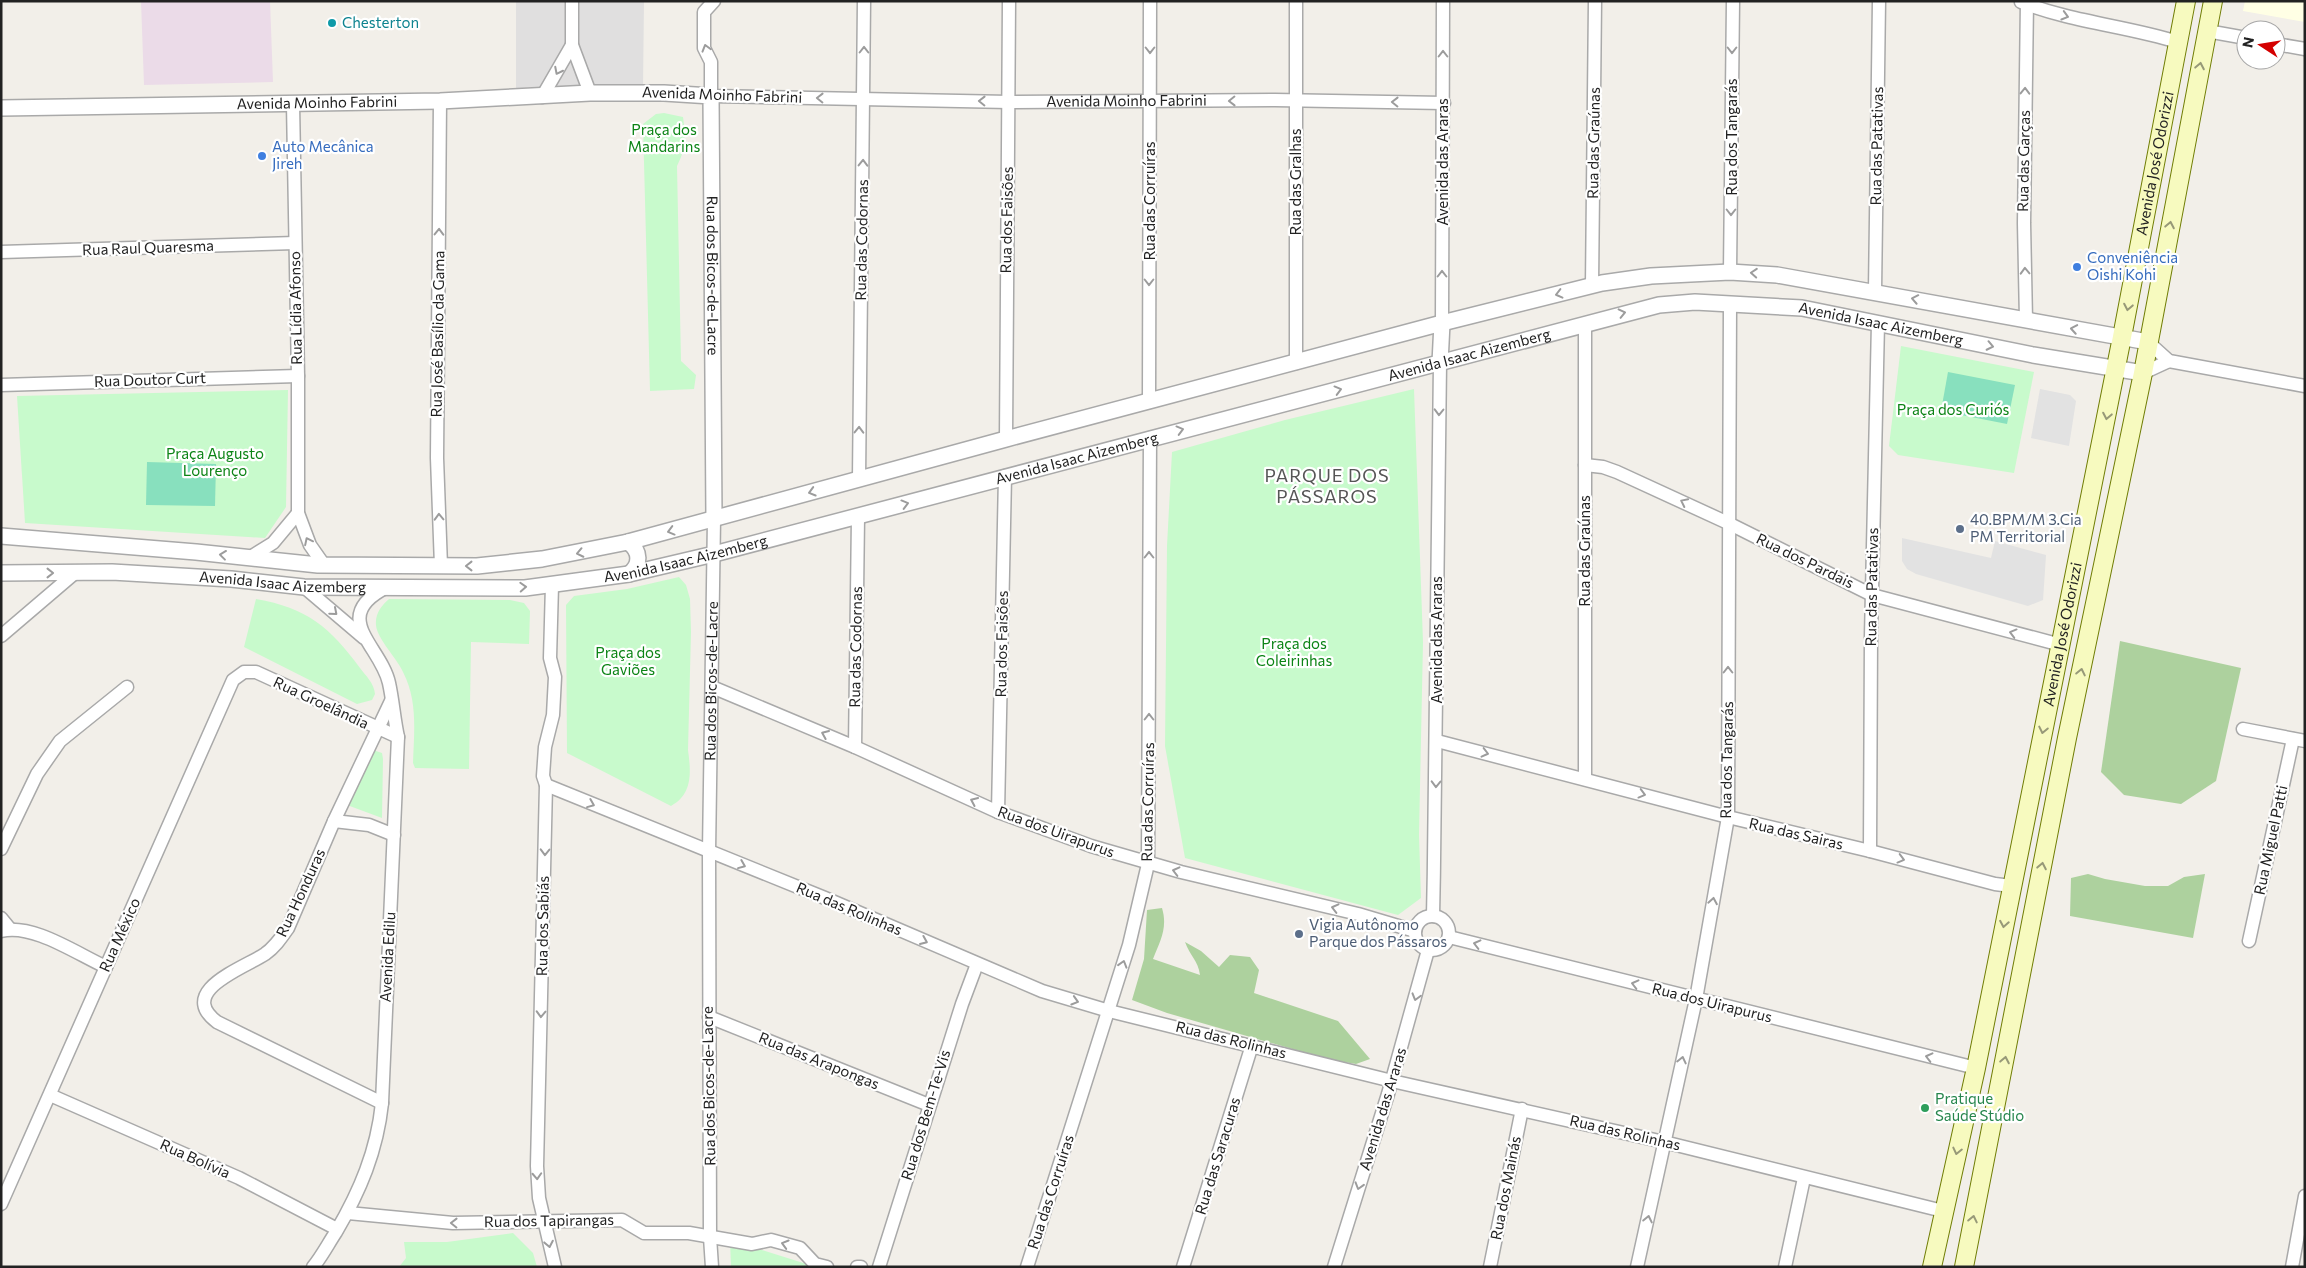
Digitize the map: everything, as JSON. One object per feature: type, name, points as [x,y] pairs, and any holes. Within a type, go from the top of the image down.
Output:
[{"type":"main road","name":"Avenida José Odorizzi","points":[[1932,1267],[1976,1068],[2116,368],[2186,1]]},
{"type":"main road","name":"Avenida José Odorizzi","points":[[1964,1267],[2067,738],[2143,373],[2213,1]]},
{"type":"street","points":[[572,1],[572,45],[590,94]]},
{"type":"street","points":[[711,96],[711,62],[704,48],[704,12],[714,1]]},
{"type":"street","name":"Rua das Codornas","points":[[859,479],[864,1]]},
{"type":"street","name":"Rua dos Faisões","points":[[1006,439],[1009,1]]},
{"type":"street","name":"Rua das Corruíras","points":[[1149,402],[1150,1]]},
{"type":"street","name":"Rua das Gralhas","points":[[1296,1],[1296,363]]},
{"type":"street","name":"Avenida das Araras","points":[[1442,323],[1444,1]]},
{"type":"street","name":"Rua das Graúnas","points":[[1592,285],[1595,1]]},
{"type":"street","name":"Rua dos Tangarás","points":[[1730,272],[1733,1]]},
{"type":"street","name":"Rua das Patativas","points":[[1875,292],[1879,1]]},
{"type":"street","points":[[2024,2],[2066,17],[2156,35],[2178,42]]},
{"type":"street","name":"Rua das Garças","points":[[2024,2],[2026,320]]},
{"type":"street","points":[[2207,31],[2236,36]]},
{"type":"street","points":[[542,97],[572,45]]},
{"type":"street","points":[[2286,46],[2305,49]]},
{"type":"street","name":"Avenida Moinho Fabrini","points":[[1,108],[440,101],[590,94],[664,93],[711,96],[1009,102],[1296,100],[1444,103]]},
{"type":"street","name":"Rua dos Bicos-de-Lacre","points":[[711,96],[714,554],[709,852],[709,1017],[710,1236],[712,1267]]},
{"type":"street","name":"Rua José Basílio da Gama","points":[[440,101],[437,458],[441,566]]},
{"type":"street","name":"Rua Lídia Afonso","points":[[293,104],[298,376],[298,513],[310,545],[324,565]]},
{"type":"street","name":"Rua Raul Quaresma","points":[[1,252],[295,243]]},
{"type":"street","name":"Avenida Isaac Aizemberg","points":[[1,536],[324,565],[496,565],[542,559],[628,542],[1442,323],[1592,285],[1651,276],[1730,272],[1777,275],[2148,342]]},
{"type":"street","name":"Avenida Isaac Aizemberg","points":[[1,573],[112,572],[176,575],[304,587],[500,588],[552,585],[628,574],[858,517],[1005,476],[1659,305],[1695,302],[1802,308],[2033,355],[2143,373]]},
{"type":"street","name":"Rua dos Tangarás","points":[[1638,1267],[1696,999],[1728,817],[1730,304]]},
{"type":"street","points":[[1440,363],[1442,323]]},
{"type":"street","name":"Rua das Patativas","points":[[1870,851],[1872,595],[1878,323]]},
{"type":"street","name":"Rua das Graúnas","points":[[1585,324],[1585,779]]},
{"type":"street","points":[[2148,342],[2169,360],[2305,386]]},
{"type":"street","points":[[2143,373],[2169,360]]},
{"type":"street","name":"Avenida das Araras","points":[[1433,916],[1437,741],[1436,605],[1440,363]]},
{"type":"street","name":"Rua Doutor Curt","points":[[1,385],[298,376]]},
{"type":"street","name":"Rua das Corruíras","points":[[1027,1267],[1129,945],[1148,864],[1150,438]]},
{"type":"street","name":"Rua dos Pardais","points":[[1586,466],[1603,467],[1618,472],[1728,523],[1872,595],[2060,645]]},
{"type":"street","name":"Rua dos Faisões","points":[[998,812],[1005,476]]},
{"type":"street","points":[[249,558],[273,542],[298,513]]},
{"type":"street","name":"Rua das Codornas","points":[[855,747],[858,517]]},
{"type":"street","points":[[628,542],[633,546],[638,555],[636,566],[628,574]]},
{"type":"street","points":[[1,636],[52,596],[76,572]]},
{"type":"street","name":"Rua dos Sabiás","points":[[552,585],[550,658],[555,676],[553,714],[545,747],[544,776],[546,785],[537,1166],[539,1198],[555,1267]]},
{"type":"street","name":"Avenida Edilu","points":[[304,587],[364,638],[390,683],[391,701],[398,737],[382,1103],[374,1150],[363,1182],[348,1213],[312,1267]]},
{"type":"street","name":"Avenida Edilu","points":[[364,638],[360,621],[364,606],[372,597],[387,587]]},
{"type":"street","name":"Rua Groelândia","points":[[244,672],[256,672],[376,729],[398,737]]},
{"type":"street","name":"Rua México","points":[[1,1204],[233,680],[244,672]]},
{"type":"street","points":[[1,849],[37,774],[60,741],[126,687]]},
{"type":"street","name":"Rua dos Uirapurus","points":[[712,687],[855,747],[998,812],[1090,846],[1148,864],[1358,914],[1415,931]]},
{"type":"street","name":"Rua Honduras","points":[[382,1103],[218,1022],[210,1017],[205,1009],[204,1001],[207,992],[214,984],[264,954],[278,942],[288,928],[334,820],[391,701]]},
{"type":"street","points":[[2243,729],[2299,740]]},
{"type":"street","name":"Rua Miguel Patti","points":[[2249,941],[2299,740]]},
{"type":"street","name":"Rua das Sairas","points":[[1437,741],[1728,817],[1870,851],[1995,884],[2011,886]]},
{"type":"street","name":"Rua das Rolinhas","points":[[546,785],[825,898],[1042,991],[1109,1011],[1392,1081],[1664,1142],[1943,1211]]},
{"type":"street","points":[[334,820],[369,825],[394,835]]},
{"type":"street","points":[[1433,916],[1444,921],[1449,931],[1449,937],[1447,942],[1439,949],[1428,950],[1419,944],[1415,931],[1422,919],[1433,916]]},
{"type":"street","points":[[1,918],[6,930],[22,929],[106,968]]},
{"type":"street","name":"Rua dos Uirapurus","points":[[1449,937],[1976,1068]]},
{"type":"street","name":"Avenida das Araras","points":[[1334,1267],[1392,1081],[1428,950]]},
{"type":"street","name":"Rua dos Bem-Te-Vis","points":[[879,1267],[929,1105],[977,964]]},
{"type":"street","name":"Rua das Arapongas","points":[[709,1017],[929,1105]]},
{"type":"street","name":"Rua das Saracuras","points":[[1183,1267],[1252,1045]]},
{"type":"street","name":"Rua Bolívia","points":[[50,1096],[239,1178],[337,1229]]},
{"type":"street","name":"Rua dos Mainás","points":[[1490,1267],[1522,1109]]},
{"type":"street","points":[[1785,1267],[1804,1178]]},
{"type":"street","points":[[2292,1267],[2305,1196]]},
{"type":"street","name":"Rua dos Tapirangas","points":[[348,1213],[453,1223],[622,1220],[644,1233],[689,1233],[752,1244],[771,1240],[800,1248],[816,1264],[827,1267]]},
{"type":"shaded area","points":[[141,1],[270,1],[273,82],[144,85]]},
{"type":"shaded area","points":[[516,1],[644,1],[643,86],[516,89]]},
{"type":"shaded area","points":[[2245,1],[2305,1],[2305,22],[2243,11]]},
{"type":"shaded area","points":[[2040,389],[2070,395],[2076,401],[2069,446],[2031,438]]},
{"type":"shaded area","points":[[1902,538],[1991,558],[1995,541],[2046,555],[2043,600],[2028,606],[1916,574],[1907,569],[1902,561]]},
{"type":"green space","name":"Praça dos Mandarins","points":[[664,113],[683,117],[684,124],[684,148],[677,166],[681,361],[696,375],[694,389],[650,391],[643,124],[656,114]]},
{"type":"green space","name":"Praça dos Curiós","points":[[1901,346],[2034,372],[2014,473],[1898,455],[1889,446]]},
{"type":"green space","points":[[1948,372],[2015,385],[2007,424],[1941,411]]},
{"type":"green space","name":"Praça dos Coleirinhas","points":[[1414,389],[1423,642],[1419,835],[1421,898],[1398,915],[1185,858],[1165,746],[1167,546],[1172,452],[1285,420]]},
{"type":"green space","name":"Praça Augusto Lourenço","points":[[288,390],[286,507],[265,538],[25,523],[17,396]]},
{"type":"green space","points":[[147,462],[216,464],[215,506],[146,505]]},
{"type":"green space","name":"Praça dos Gaviões","points":[[679,577],[686,585],[690,599],[688,750],[690,774],[687,789],[678,801],[671,806],[567,753],[566,605],[574,596],[627,589]]},
{"type":"green space","points":[[256,599],[290,608],[316,622],[327,631],[349,654],[373,686],[375,694],[372,700],[357,704],[244,647]]},
{"type":"green space","points":[[389,599],[510,600],[524,603],[530,611],[529,644],[471,642],[469,769],[415,768],[413,763],[414,717],[408,683],[383,642],[376,625],[376,617],[379,610]]},
{"type":"green space","points":[[2120,641],[2241,668],[2216,781],[2181,804],[2124,795],[2101,772]]},
{"type":"green space","points":[[373,750],[382,753],[383,759],[382,818],[347,805]]},
{"type":"green space","points":[[2088,874],[2145,886],[2168,886],[2184,877],[2205,874],[2193,938],[2070,916],[2071,878]]},
{"type":"green space","points":[[1162,908],[1164,928],[1153,959],[1200,975],[1198,965],[1185,942],[1201,951],[1219,967],[1230,955],[1250,957],[1259,970],[1254,993],[1338,1021],[1370,1059],[1356,1064],[1327,1059],[1167,1013],[1132,1000],[1144,959],[1147,910]]},
{"type":"green space","points":[[513,1233],[533,1253],[537,1267],[399,1267],[406,1258],[404,1242],[447,1242]]},
{"type":"green space","points":[[730,1240],[816,1267],[731,1267]]},
{"type":"place","name":"Chesterton","points":[[332,23]]},
{"type":"place","name":"Auto Mecânica Jireh","points":[[262,156]]},
{"type":"place","name":"Conveniência Oishi Kohi","points":[[2077,267]]},
{"type":"place","name":"40.BPM/M 3.Cia PM Territorial","points":[[1960,529]]},
{"type":"place","name":"Vigia Autônomo Parque dos Pássaros","points":[[1299,934]]},
{"type":"place","name":"Pratique Saúde Stúdio","points":[[1925,1108]]},
{"type":"district","name":"PARQUE DOS PÁSSAROS","points":[[1327,486]]}]
